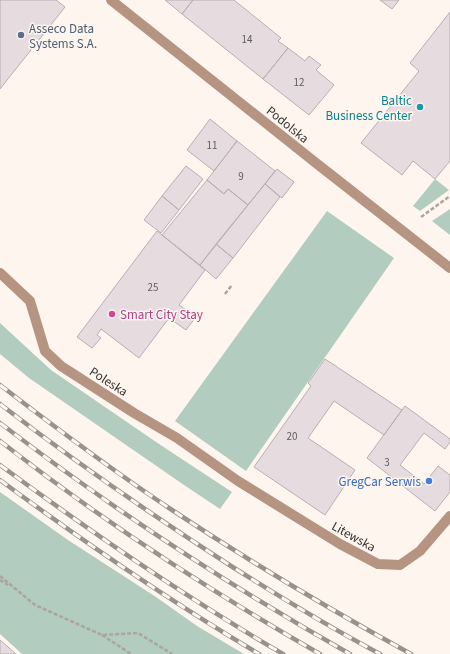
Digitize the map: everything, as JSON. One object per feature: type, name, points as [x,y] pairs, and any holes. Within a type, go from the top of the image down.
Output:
[{"type":"street","name":"Podolska","points":[[111,0],[310,159],[450,268]]},
{"type":"street","name":"Poleska","points":[[0,272],[30,301],[45,351],[61,366],[176,438],[238,481]]},
{"type":"street","name":"Litewska","points":[[238,481],[340,544],[378,564],[400,565],[420,551],[450,516]]},
{"type":"path","points":[[421,217],[450,196]]},
{"type":"path","points":[[225,294],[232,285]]},
{"type":"path","points":[[0,576],[35,605],[102,634],[131,654]]},
{"type":"path","points":[[0,580],[15,588]]},
{"type":"path","points":[[102,634],[138,633],[172,654]]},
{"type":"green space","points":[[435,179],[449,190],[420,211],[413,206]]},
{"type":"green space","points":[[450,209],[450,235],[432,221]]},
{"type":"green space","points":[[327,211],[394,258],[246,471],[175,421]]},
{"type":"green space","points":[[0,323],[51,370],[232,492],[220,509],[29,378],[0,354]]},
{"type":"green space","points":[[0,492],[68,540],[156,597],[197,626],[244,654],[22,654],[0,634]]},
{"type":"building","name":"Asseco Data Systems S.A.","points":[[0,0],[56,0],[65,7],[0,89]]},
{"type":"building","points":[[165,0],[193,0],[182,14]]},
{"type":"building","points":[[193,0],[234,0],[281,38],[278,41],[288,48],[263,79],[182,14]]},
{"type":"building","points":[[380,0],[399,0],[392,9]]},
{"type":"building","name":"Baltic Business Center","points":[[450,12],[450,161],[435,179],[413,161],[402,175],[361,143],[419,71],[410,63]]},
{"type":"building","points":[[288,48],[305,61],[309,56],[321,65],[316,70],[334,85],[309,115],[263,79]]},
{"type":"building","points":[[210,119],[237,141],[214,171],[187,150]]},
{"type":"building","points":[[237,141],[275,171],[248,205],[228,189],[224,194],[207,180]]},
{"type":"building","points":[[186,166],[203,179],[179,210],[162,196]]},
{"type":"building","points":[[277,169],[294,182],[282,198],[265,184]]},
{"type":"building","points":[[207,180],[224,194],[228,189],[248,205],[200,265],[162,235]]},
{"type":"building","points":[[265,184],[280,197],[233,258],[216,244]]},
{"type":"building","points":[[162,196],[179,210],[161,233],[144,220]]},
{"type":"building","points":[[157,231],[205,270],[179,305],[196,317],[186,330],[169,318],[139,358],[101,329],[97,335],[101,338],[92,348],[77,337]]},
{"type":"building","points":[[216,244],[233,258],[216,279],[200,265]]},
{"type":"building","points":[[325,359],[402,410],[384,435],[334,401],[308,438],[355,470],[325,515],[254,467],[311,386],[308,383]]},
{"type":"building","points":[[405,406],[450,439],[450,442],[445,449],[424,433],[400,465],[424,484],[438,466],[450,475],[450,492],[435,511],[367,458]]},
{"type":"building","points":[[0,640],[16,654],[0,654]]},
{"type":"railway","points":[[0,385],[128,480],[230,548],[350,620],[411,654]]},
{"type":"railway","points":[[0,404],[85,467],[201,547],[305,612],[380,654]]},
{"type":"railway","points":[[0,423],[127,515],[259,601],[350,654]]},
{"type":"railway","points":[[0,441],[38,470],[156,553],[238,605],[320,654]]},
{"type":"railway","points":[[0,465],[69,515],[174,587],[283,654]]},
{"type":"railway","points":[[0,480],[63,526],[128,570],[259,654]]},
{"type":"place","name":"Asseco Data Systems S.A.","points":[[21,35]]},
{"type":"place","name":"Baltic Business Center","points":[[420,107]]},
{"type":"place","name":"Smart City Stay","points":[[112,314]]},
{"type":"place","name":"GregCar Serwis","points":[[429,481]]}]
